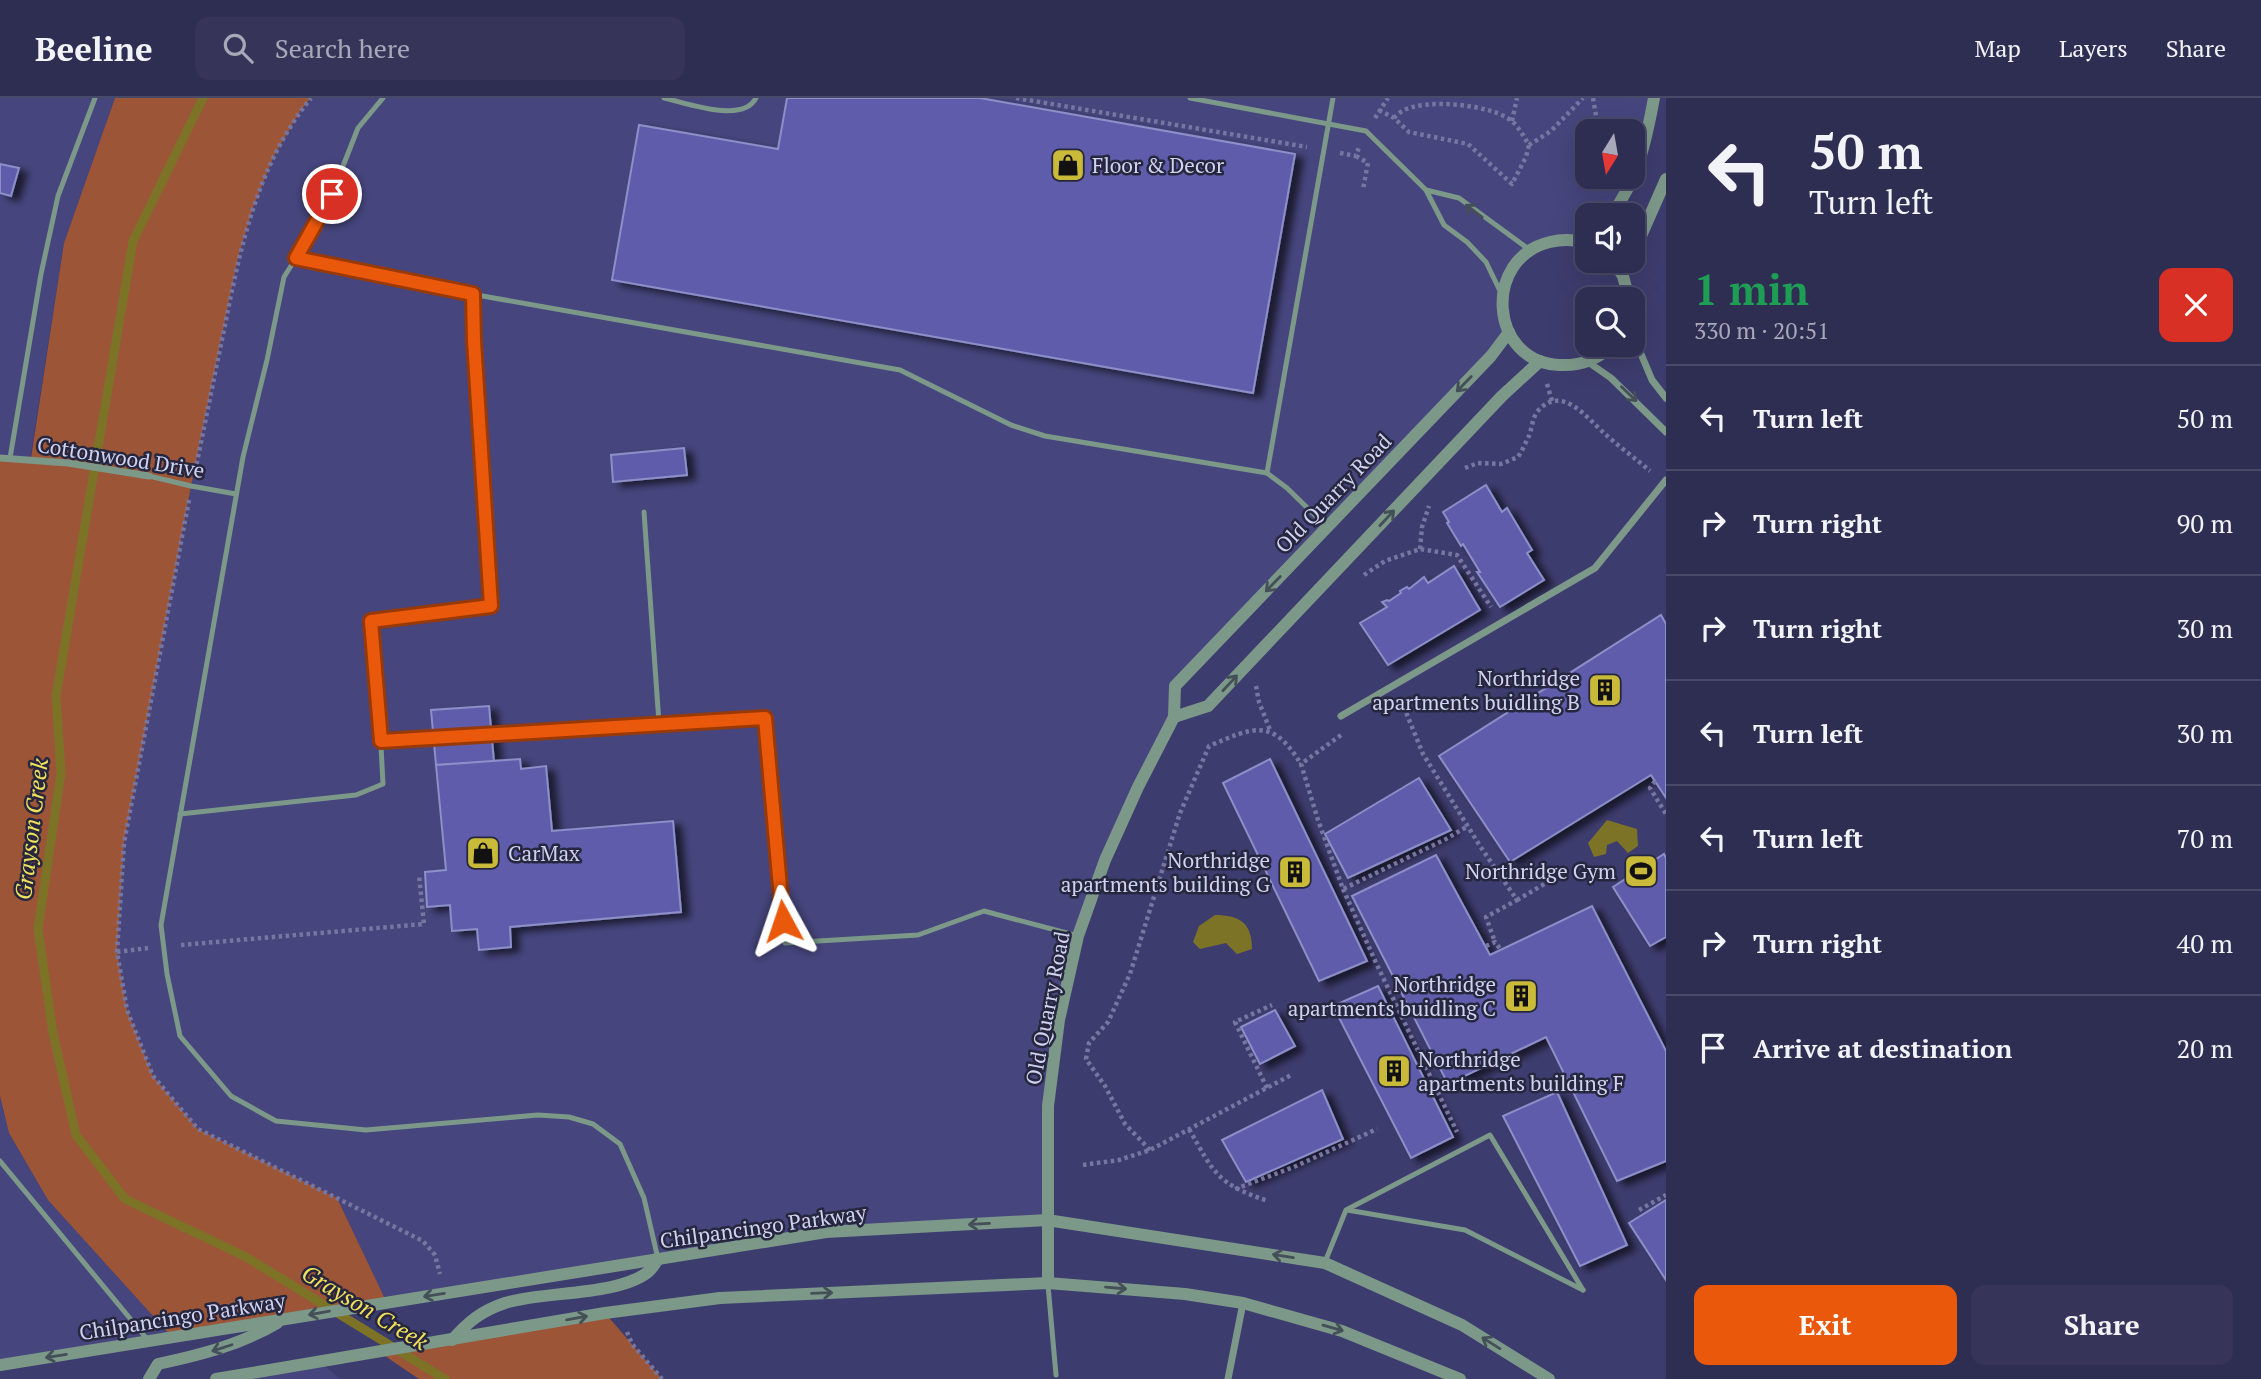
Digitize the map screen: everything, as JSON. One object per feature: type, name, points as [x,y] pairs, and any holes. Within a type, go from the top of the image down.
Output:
[{"type":"street","points":[[1620,203],[1637,170],[1647,139],[1654,98]]},
{"type":"street","points":[[1645,229],[1665,187]]},
{"type":"street","points":[[1575,240],[1541,244],[1530,250],[1513,267],[1506,279],[1502,296],[1503,315],[1509,332],[1518,345],[1540,361],[1572,366],[1597,357]]},
{"type":"street","points":[[1621,273],[1626,287]]},
{"type":"street","name":"Old Quarry Road","points":[[1048,1283],[1048,1105],[1059,1020],[1078,936],[1105,860],[1174,717],[1175,686],[1491,356],[1509,332]]},
{"type":"street","points":[[1643,357],[1653,380],[1666,398]]},
{"type":"street","points":[[1174,717],[1208,706],[1489,410],[1540,361]]},
{"type":"street","points":[[1588,362],[1611,378],[1666,432]]},
{"type":"street","name":"Cottonwood Drive","points":[[0,458],[68,463],[149,476]]},
{"type":"street","points":[[1341,716],[1595,568],[1665,481]]},
{"type":"street","name":"Chilpancingo Parkway","points":[[0,1365],[826,1232],[1048,1220],[1325,1263],[1462,1325],[1549,1379]]},
{"type":"street","points":[[452,1340],[471,1320],[505,1303],[636,1280],[650,1271],[658,1259]]},
{"type":"street","points":[[216,1379],[618,1311],[720,1298],[1048,1283],[1185,1294],[1244,1303],[1342,1331],[1460,1379]]},
{"type":"street","points":[[1227,1379],[1244,1303]]},
{"type":"street","points":[[149,1379],[158,1364],[196,1356],[251,1338],[283,1320]]},
{"type":"lane","points":[[10,458],[41,274],[58,196],[95,98]]},
{"type":"lane","points":[[383,98],[358,128],[332,194],[284,277],[236,494],[161,925],[167,974],[180,1036],[231,1096],[276,1121],[366,1130],[537,1115],[569,1117],[593,1124],[620,1144],[644,1198],[658,1259]]},
{"type":"lane","points":[[664,98],[724,111],[743,110],[754,103],[756,98]]},
{"type":"lane","points":[[1190,98],[1366,131],[1426,190],[1444,225],[1467,242],[1486,262],[1502,296]]},
{"type":"lane","points":[[1267,473],[1333,98]]},
{"type":"lane","points":[[1426,190],[1458,198],[1530,250]]},
{"type":"lane","points":[[296,258],[473,294],[900,370],[1012,425],[1045,436],[1267,473],[1287,488],[1327,527]]},
{"type":"lane","points":[[180,814],[356,795],[383,783],[371,621],[491,606],[473,294]]},
{"type":"lane","name":"Cottonwood Drive","points":[[149,476],[236,494]]},
{"type":"lane","points":[[644,512],[659,723]]},
{"type":"lane","points":[[381,741],[765,718],[785,943],[918,935],[984,911],[1078,936]]},
{"type":"lane","points":[[1325,1263],[1346,1210],[1490,1135],[1583,1290],[1465,1230],[1346,1210]]},
{"type":"lane","points":[[0,1161],[149,1341]]},
{"type":"lane","points":[[1048,1283],[1056,1376]]},
{"type":"path","points":[[311,98],[274,156],[253,208],[238,258],[191,486],[124,843],[117,952],[127,1010],[153,1076],[198,1129],[423,1241],[435,1255],[446,1293]]},
{"type":"path","points":[[1016,98],[1356,156],[1368,163],[1363,189]]},
{"type":"path","points":[[1356,156],[1366,131],[1388,98]]},
{"type":"path","points":[[1462,98],[1462,105]]},
{"type":"path","points":[[1512,121],[1517,98]]},
{"type":"path","points":[[1379,110],[1394,118],[1409,132],[1468,144],[1511,184],[1526,157],[1529,145],[1551,131],[1583,98]]},
{"type":"path","points":[[1594,98],[1595,119]]},
{"type":"path","points":[[1394,118],[1403,110],[1420,105],[1462,105],[1488,111],[1512,121],[1529,145]]},
{"type":"path","points":[[1547,384],[1552,401]]},
{"type":"path","points":[[1454,472],[1478,463],[1501,464],[1518,457],[1535,414],[1552,401],[1568,402],[1585,413],[1602,432],[1665,481]]},
{"type":"path","points":[[1420,549],[1422,527],[1432,498]]},
{"type":"path","points":[[1354,581],[1385,561],[1420,549],[1457,555],[1502,623]]},
{"type":"path","points":[[1256,684],[1259,702],[1270,730],[1289,744],[1301,764],[1343,889],[1465,1148]]},
{"type":"path","points":[[1395,685],[1423,754],[1517,900]]},
{"type":"path","points":[[1301,764],[1351,728],[1341,716]]},
{"type":"path","points":[[1150,1150],[1125,1124],[1105,1086],[1086,1059],[1089,1043],[1108,1022],[1130,974],[1180,813],[1209,746],[1242,732],[1270,730]]},
{"type":"path","points":[[1655,781],[1650,788],[1666,814]]},
{"type":"path","points":[[1343,889],[1468,826]]},
{"type":"path","points":[[1501,950],[1495,942],[1486,917],[1566,872]]},
{"type":"path","points":[[117,952],[424,924],[419,875]]},
{"type":"path","points":[[1486,946],[1495,942]]},
{"type":"path","points":[[1266,1088],[1235,1021],[1272,1005]]},
{"type":"path","points":[[1083,1165],[1119,1160],[1150,1150],[1293,1074]]},
{"type":"path","points":[[1189,1129],[1220,1178],[1235,1189],[1268,1201]]},
{"type":"path","points":[[1235,1189],[1294,1167],[1377,1129]]},
{"type":"path","points":[[1639,1210],[1666,1195]]},
{"type":"path","points":[[632,1344],[662,1379]]},
{"type":"shaded area","points":[[0,98],[115,98],[64,243],[30,459],[0,458]]},
{"type":"shaded area","points":[[115,98],[311,98],[274,156],[253,208],[238,258],[191,486],[124,843],[117,952],[127,1010],[153,1076],[198,1129],[337,1198],[387,1303],[172,1337],[48,1200],[9,1133],[0,1096],[0,458],[31,458],[64,243]]},
{"type":"shaded area","points":[[311,98],[1654,98],[1645,145],[1645,119],[1575,119],[1575,189],[1628,189],[1622,201],[1575,203],[1575,240],[1541,244],[1519,259],[1506,279],[1502,295],[1503,315],[1509,332],[1491,356],[1175,686],[1174,717],[1105,860],[1078,936],[1059,1020],[1048,1106],[1047,1220],[826,1232],[387,1303],[337,1198],[198,1129],[153,1076],[127,1010],[117,952],[124,843],[191,486],[238,258],[253,208],[274,156],[301,109]]},
{"type":"shaded area","points":[[1607,820],[1637,829],[1638,846],[1628,853],[1617,841],[1607,845],[1606,854],[1594,857],[1588,843]]},
{"type":"shaded area","points":[[1215,915],[1243,922],[1250,933],[1252,949],[1237,954],[1226,943],[1200,949],[1193,942],[1199,926]]},
{"type":"shaded area","points":[[0,1096],[9,1133],[48,1200],[172,1337],[0,1365]]},
{"type":"shaded area","points":[[605,1313],[662,1379],[419,1379],[379,1352]]},
{"type":"shaded area","points":[[320,1362],[340,1379],[216,1379]]},
{"type":"building","points":[[787,98],[980,98],[1295,154],[1253,393],[612,280],[639,125],[778,149]]},
{"type":"building","points":[[0,164],[19,168],[11,196],[0,193]]},
{"type":"building","points":[[684,448],[687,475],[613,482],[611,455]]},
{"type":"building","points":[[1486,485],[1502,512],[1507,508],[1532,550],[1527,553],[1544,580],[1500,607],[1477,572],[1480,572],[1463,544],[1461,546],[1447,523],[1449,522],[1443,512]]},
{"type":"building","points":[[1454,566],[1480,610],[1388,665],[1360,623],[1387,607],[1382,602],[1389,601],[1401,593],[1400,591],[1407,587],[1409,589],[1424,577],[1428,583]]},
{"type":"building","name":"Northridge apartments buidling B","points":[[1661,615],[1666,624],[1666,798],[1651,775],[1510,862],[1439,756]]},
{"type":"building","points":[[489,706],[494,762],[436,765],[431,710]]},
{"type":"building","points":[[520,759],[521,769],[546,766],[552,831],[673,821],[681,912],[510,927],[511,947],[479,950],[477,929],[452,931],[450,905],[427,907],[425,872],[446,870],[436,765]]},
{"type":"building","name":"Northridge apartments building G","points":[[1270,759],[1367,961],[1319,981],[1223,783]]},
{"type":"building","points":[[1419,778],[1451,830],[1348,878],[1325,834]]},
{"type":"building","points":[[1664,854],[1666,937],[1650,946],[1613,887]]},
{"type":"building","name":"Northridge apartments buidling C","points":[[1436,855],[1490,955],[1592,906],[1666,1051],[1666,1161],[1617,1181],[1546,1037],[1448,1084],[1352,896]]},
{"type":"building","name":"Northridge apartments building F","points":[[1378,986],[1453,1137],[1411,1158],[1333,1006]]},
{"type":"building","points":[[1275,1010],[1295,1046],[1260,1064],[1241,1027]]},
{"type":"building","points":[[1322,1090],[1343,1139],[1246,1182],[1222,1140]]},
{"type":"building","points":[[1557,1092],[1627,1245],[1580,1266],[1503,1116]]},
{"type":"building","points":[[1666,1200],[1666,1280],[1629,1223]]},
{"type":"waterway","name":"Grayson Creek","points":[[203,98],[133,241],[56,696],[61,773],[38,929],[53,1033],[76,1135],[125,1199],[246,1257],[445,1379]]},
{"type":"place","name":"Floor & Decor","points":[[1068,165]]},
{"type":"place","name":"Northridge apartments buidling B","points":[[1605,690]]},
{"type":"place","name":"CarMax","points":[[483,853]]},
{"type":"place","name":"Northridge Gym","points":[[1641,871]]},
{"type":"place","name":"Northridge apartments building G","points":[[1295,872]]},
{"type":"place","name":"Northridge apartments buidling C","points":[[1521,996]]},
{"type":"place","name":"Northridge apartments building F","points":[[1394,1071]]},
{"type":"route","points":[[332,194],[296,258],[473,294],[491,606],[371,621],[381,741],[765,718],[774,795],[783,921]]}]
